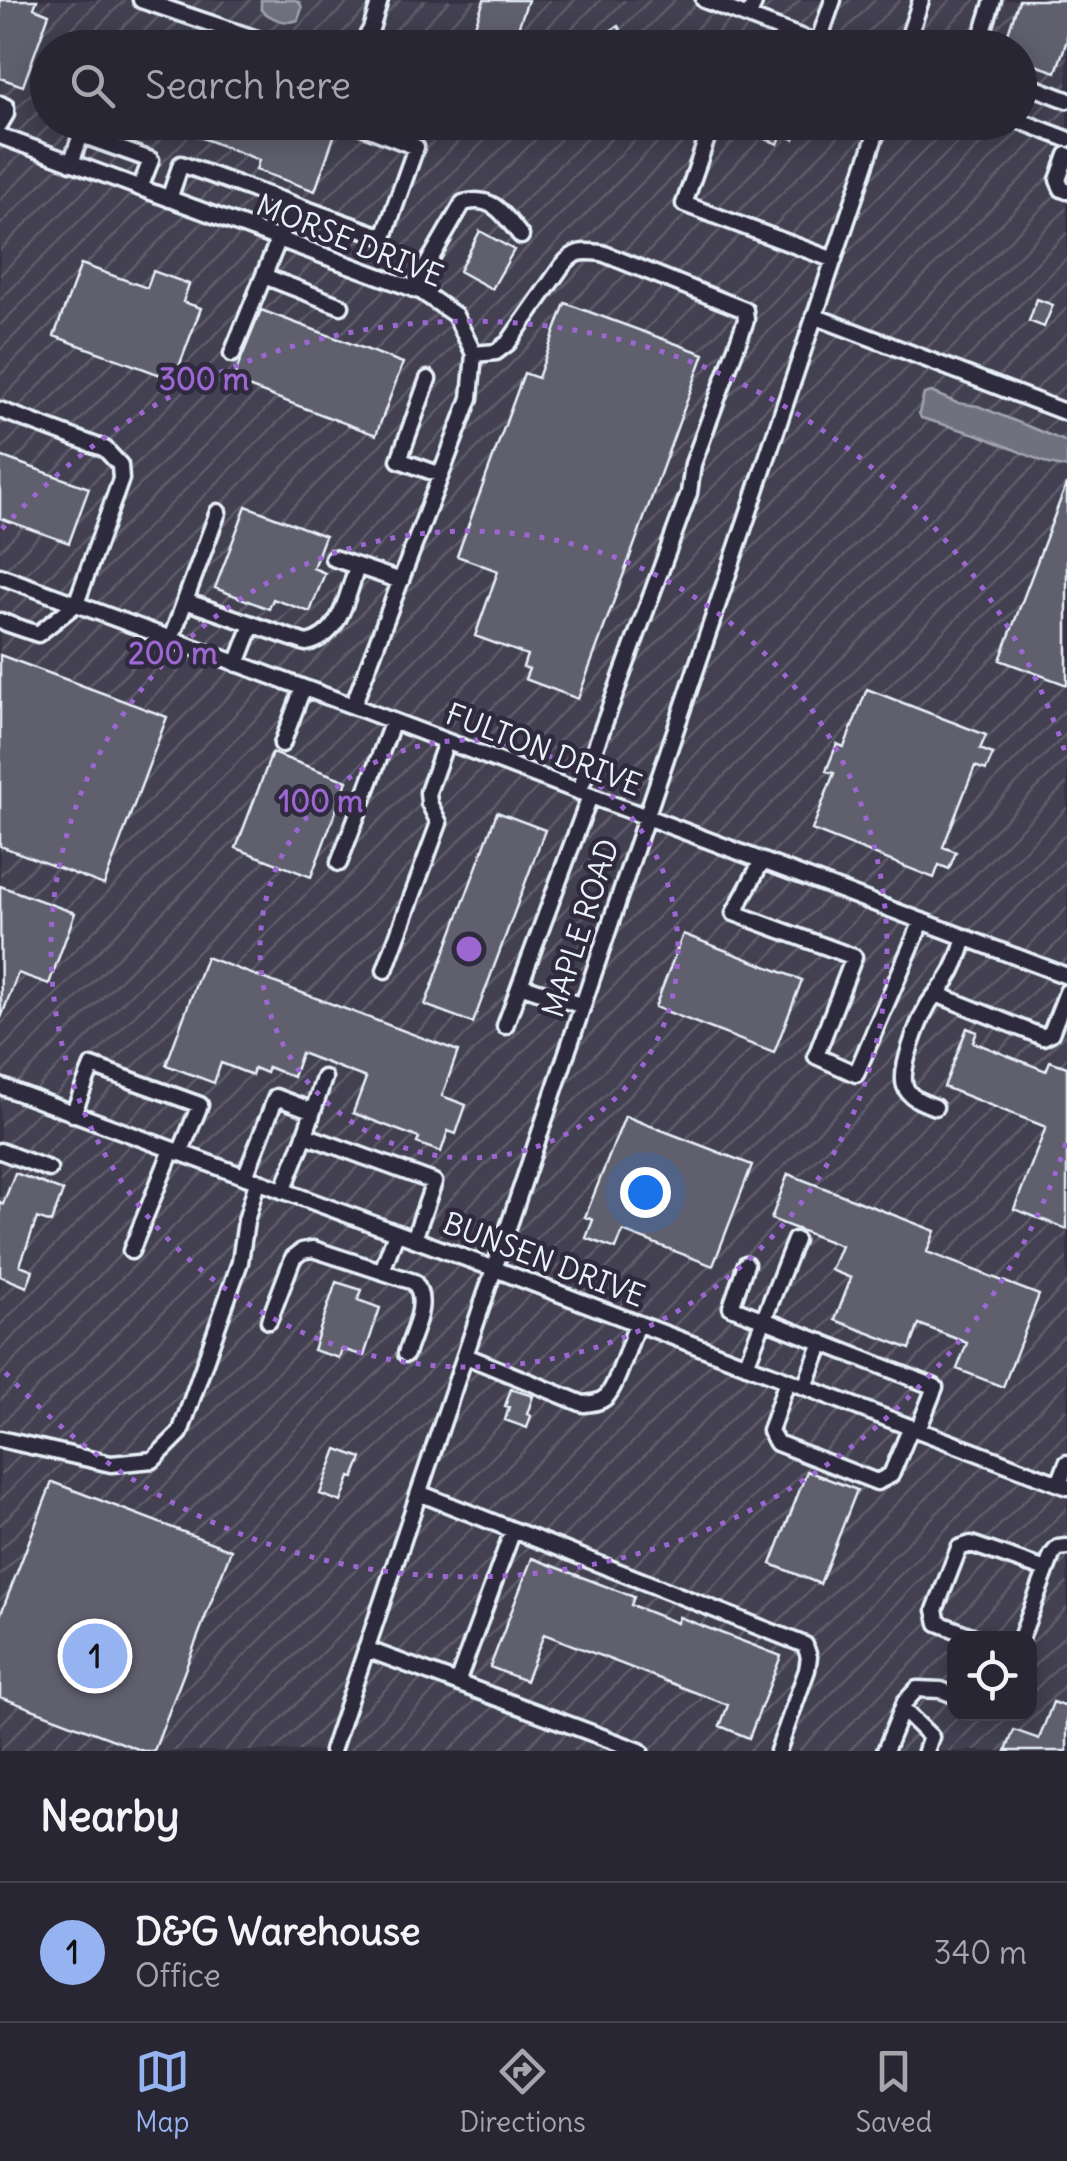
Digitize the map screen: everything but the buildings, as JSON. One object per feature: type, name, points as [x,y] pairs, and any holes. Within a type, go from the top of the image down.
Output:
[{"type":"street","points":[[141,0],[230,30]]},
{"type":"street","points":[[370,30],[380,0]]},
{"type":"street","points":[[704,0],[784,30]]},
{"type":"street","points":[[750,17],[755,0]]},
{"type":"street","points":[[827,30],[833,0]]},
{"type":"street","points":[[911,30],[921,0]]},
{"type":"street","points":[[984,30],[993,0]]},
{"type":"street","points":[[1037,89],[1067,100]]},
{"type":"street","points":[[0,104],[6,106],[6,114],[0,124]]},
{"type":"street","points":[[1037,127],[1067,139]]},
{"type":"street","name":"MORSE DRIVE","points":[[0,136],[422,292],[455,315],[474,354]]},
{"type":"street","points":[[71,162],[80,140]]},
{"type":"street","points":[[95,140],[150,160],[140,188]]},
{"type":"street","points":[[168,198],[181,164],[384,238],[416,147],[398,140]]},
{"type":"street","name":"MAPLE ROAD","points":[[332,1751],[874,140]]},
{"type":"street","points":[[706,141],[684,204],[834,260]]},
{"type":"street","points":[[1067,156],[1058,180],[1067,191]]},
{"type":"street","points":[[413,289],[463,203],[477,200],[492,204],[521,236]]},
{"type":"street","points":[[232,354],[292,206]]},
{"type":"street","points":[[353,706],[470,398],[474,354],[496,352],[508,342],[572,254],[602,253],[746,310],[746,320],[690,472],[689,493],[505,1026]]},
{"type":"street","points":[[264,276],[341,306]]},
{"type":"street","points":[[814,316],[1067,413]]},
{"type":"street","points":[[428,379],[399,460],[441,475]]},
{"type":"street","points":[[0,410],[105,449],[120,465],[121,479],[76,604],[38,634],[0,621]]},
{"type":"street","points":[[171,639],[218,512]]},
{"type":"street","points":[[334,558],[400,581]]},
{"type":"street","points":[[185,600],[306,643],[320,641],[336,625],[357,567]]},
{"type":"street","name":"FULTON DRIVE","points":[[0,576],[1067,976]]},
{"type":"street","points":[[237,664],[252,625]]},
{"type":"street","points":[[282,744],[303,688]]},
{"type":"street","points":[[339,863],[392,722]]},
{"type":"street","points":[[385,970],[439,823],[428,792],[446,742]]},
{"type":"street","points":[[762,861],[734,913],[854,958],[816,1056],[856,1074],[922,921]]},
{"type":"street","points":[[935,1107],[907,1092],[903,1082],[905,1065],[929,1002],[953,971],[965,937]]},
{"type":"street","points":[[520,985],[583,1006]]},
{"type":"street","points":[[936,994],[1043,1037],[1052,1033],[1067,992]]},
{"type":"street","points":[[73,1114],[92,1066],[200,1105],[131,1251]]},
{"type":"street","points":[[283,1191],[324,1078]]},
{"type":"street","name":"BUNSEN DRIVE","points":[[0,1086],[495,1269],[1063,1486]]},
{"type":"street","points":[[0,1439],[111,1464],[152,1460],[180,1433],[240,1262],[251,1180],[276,1097],[313,1111]]},
{"type":"street","points":[[306,1132],[305,1135],[434,1182],[414,1239]]},
{"type":"street","points":[[0,1151],[49,1169]]},
{"type":"street","points":[[382,1271],[396,1233]]},
{"type":"street","points":[[746,1365],[796,1240]]},
{"type":"street","points":[[269,1320],[293,1258],[313,1249],[414,1282],[422,1300],[406,1354]]},
{"type":"street","points":[[746,1264],[730,1307],[935,1387],[891,1475],[877,1482],[777,1443],[770,1431],[787,1381]]},
{"type":"street","points":[[466,1356],[583,1404],[597,1403],[613,1386],[637,1324]]},
{"type":"street","points":[[805,1388],[822,1342]]},
{"type":"street","points":[[1063,1486],[1067,1463]]},
{"type":"street","points":[[419,1493],[805,1645],[809,1657],[807,1670],[778,1751]]},
{"type":"street","points":[[458,1683],[514,1530]]},
{"type":"street","points":[[959,1631],[938,1623],[935,1610],[959,1548],[971,1544],[1046,1570]]},
{"type":"street","points":[[1024,1631],[1052,1555],[1058,1548],[1067,1547]]},
{"type":"street","points":[[366,1649],[640,1751]]},
{"type":"street","points":[[884,1751],[902,1709],[917,1689],[947,1692]]},
{"type":"street","points":[[902,1709],[931,1737],[926,1751]]},
{"type":"shaded area","points":[[0,0],[1067,0],[1067,1751],[0,1751]]},
{"type":"water","points":[[261,0],[295,0],[302,8],[298,20],[283,21],[269,16],[261,10]]},
{"type":"water","points":[[931,392],[957,403],[978,406],[1067,442],[1067,468],[921,418],[924,394]]},
{"type":"place","name":"D&G Warehouse","points":[[95,1656]]}]
